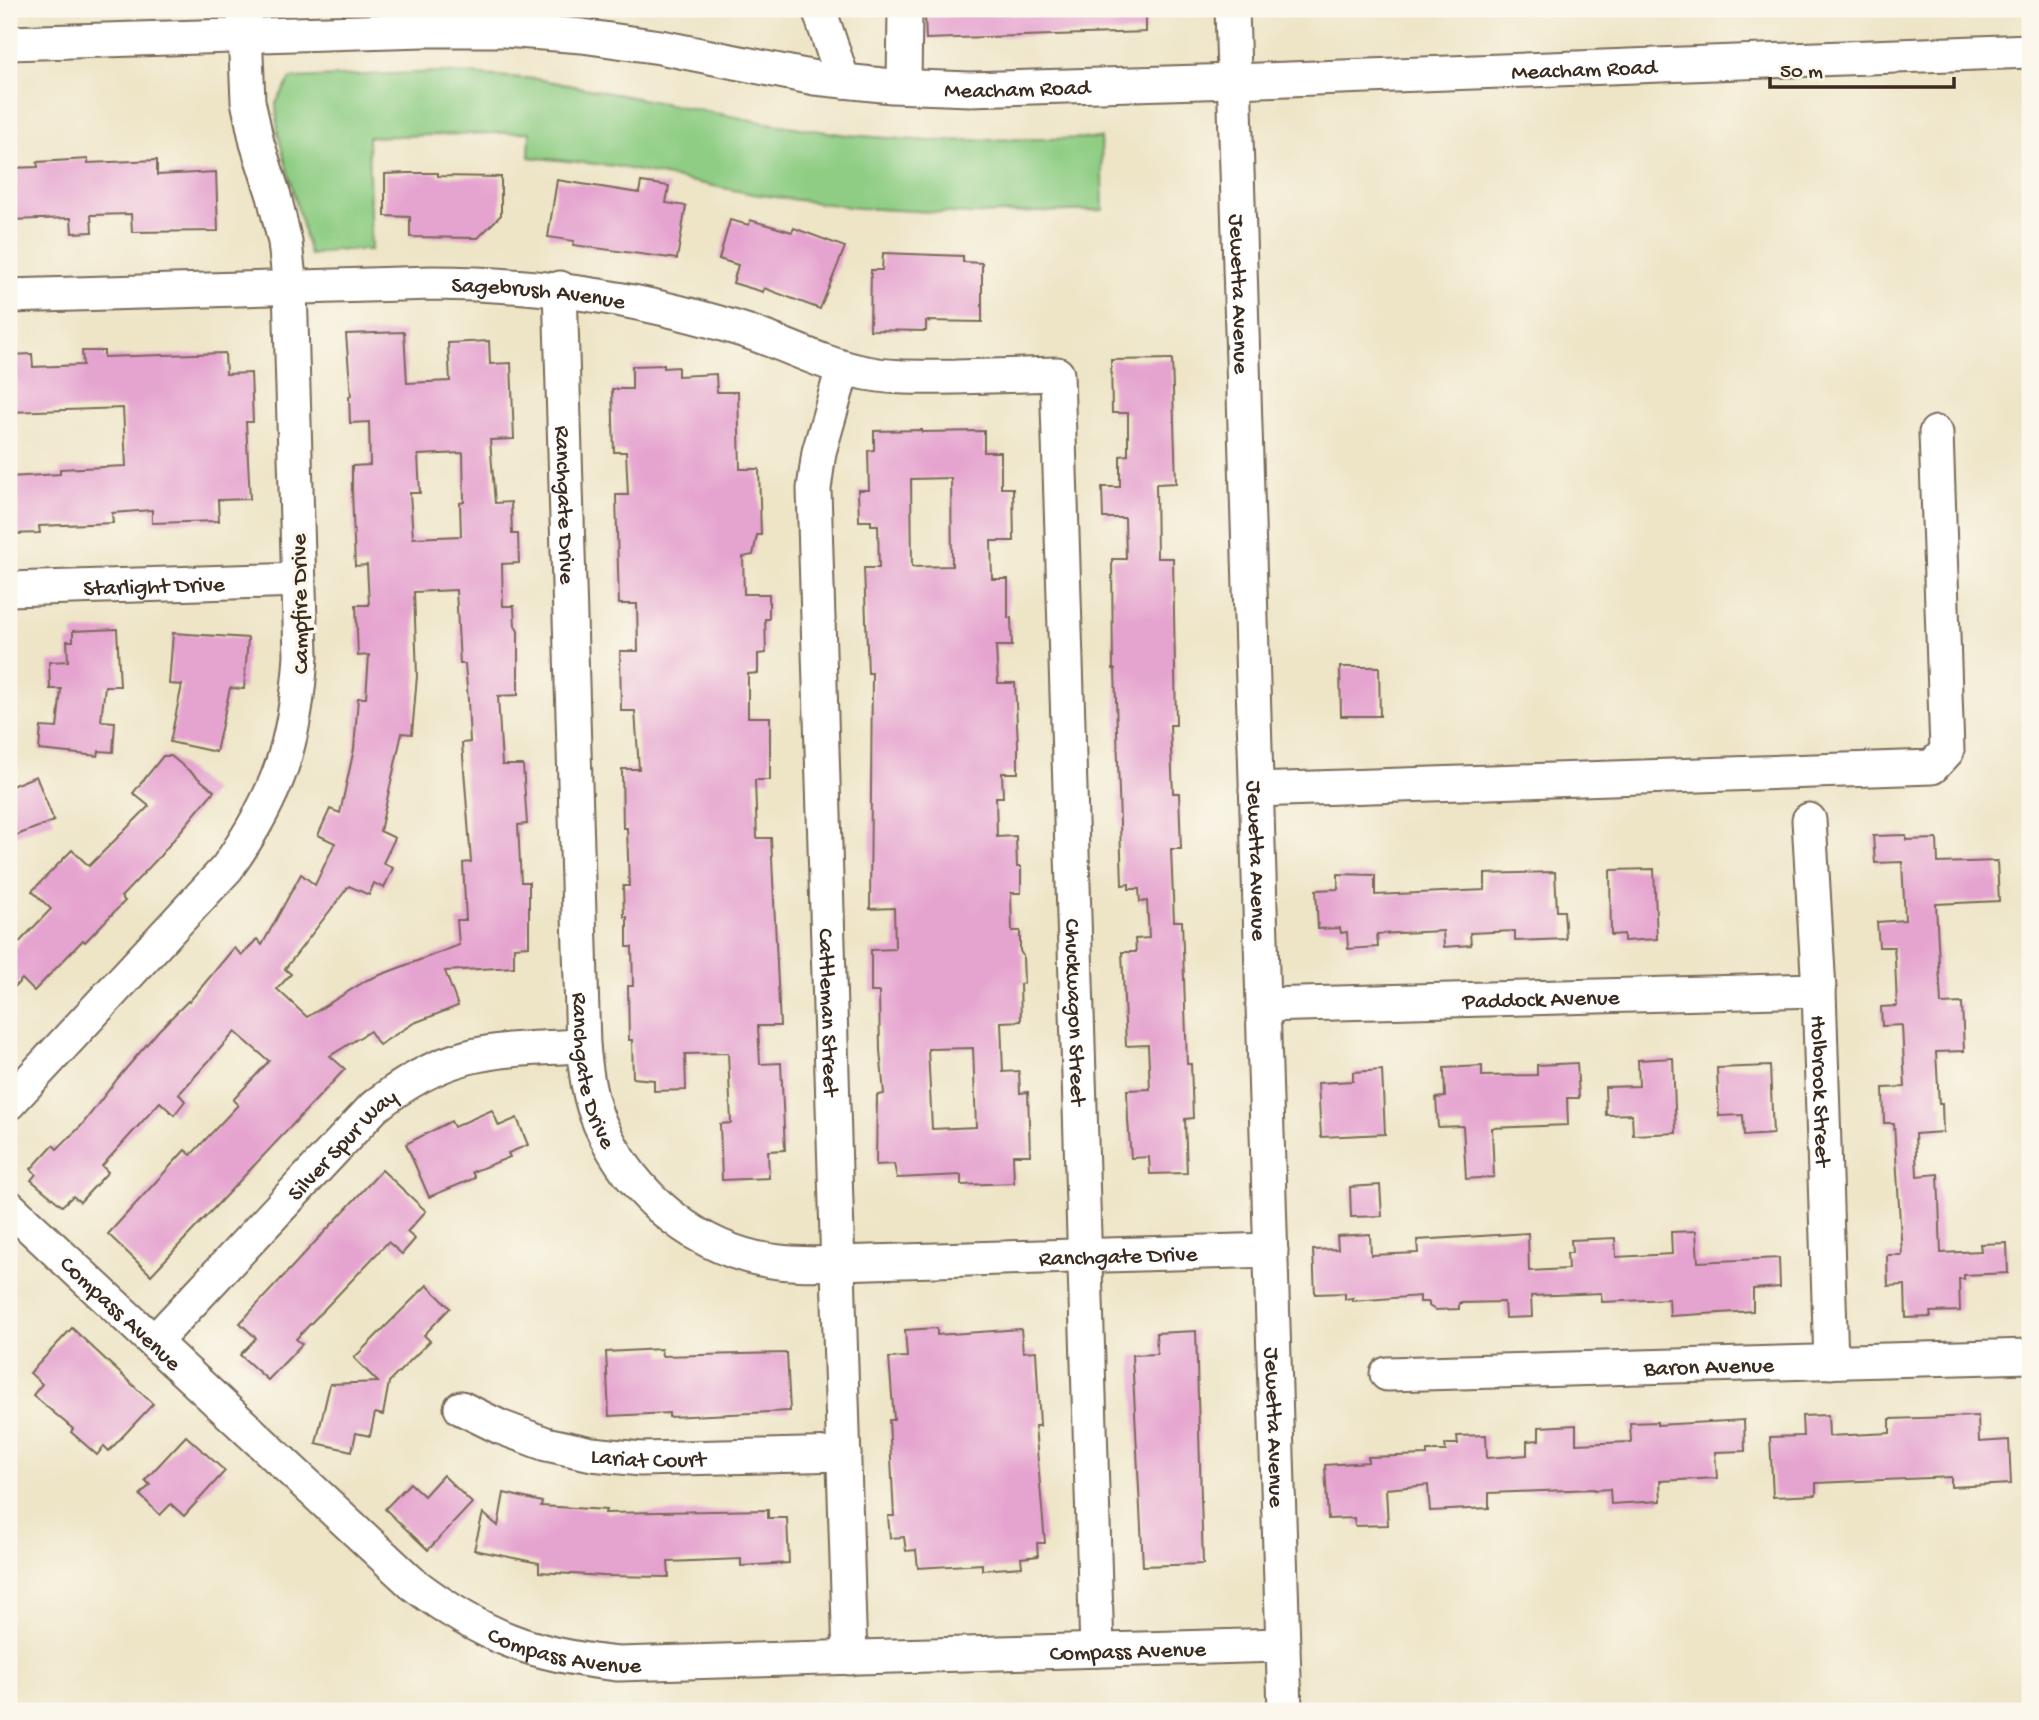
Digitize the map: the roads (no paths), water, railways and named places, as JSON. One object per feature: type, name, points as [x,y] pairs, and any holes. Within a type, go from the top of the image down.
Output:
[{"type":"street","points":[[819,9],[843,81]]},
{"type":"street","points":[[904,86],[905,9]]},
{"type":"street","name":"Jewetta Avenue","points":[[1232,9],[1285,1711]]},
{"type":"street","name":"Meacham Road","points":[[9,43],[245,22],[344,20],[582,36],[660,47],[738,64],[843,81],[970,89],[2030,51]]},
{"type":"street","name":"Campfire Drive","points":[[9,1102],[227,868],[253,830],[274,790],[289,745],[298,700],[301,656],[290,288],[285,242],[248,101],[245,22]]},
{"type":"street","name":"Sagebrush Avenue","points":[[9,296],[469,283],[560,288],[672,309],[740,329],[843,368],[903,378],[1057,374]]},
{"type":"street","name":"Ranchgate Drive","points":[[560,288],[583,1046],[588,1085],[599,1122],[617,1157],[640,1189],[669,1216],[702,1237],[738,1253],[776,1262],[838,1263],[1270,1250]]},
{"type":"street","name":"Cattleman Street","points":[[843,368],[819,452],[814,488],[850,1658]]},
{"type":"street","name":"Chuckwagon Street","points":[[1057,374],[1097,1650]]},
{"type":"street","points":[[1256,790],[1932,767],[1947,751],[1936,433]]},
{"type":"street","name":"Starlight Drive","points":[[9,589],[299,580]]},
{"type":"street","name":"Holbrook Street","points":[[1809,820],[1819,990],[1831,1362]]},
{"type":"street","name":"Paddock Avenue","points":[[1263,1005],[1819,990]]},
{"type":"street","name":"Silver Spur Way","points":[[153,1342],[374,1107],[402,1086],[435,1068],[468,1056],[502,1049],[583,1046]]},
{"type":"street","name":"Compass Avenue","points":[[9,1207],[412,1583],[447,1610],[485,1631],[527,1648],[572,1659],[618,1664],[1283,1645]]},
{"type":"street","name":"Baron Avenue","points":[[1387,1374],[2030,1356]]},
{"type":"street","name":"Lariat Court","points":[[461,1408],[500,1427],[546,1444],[592,1454],[641,1459],[844,1454]]}]
